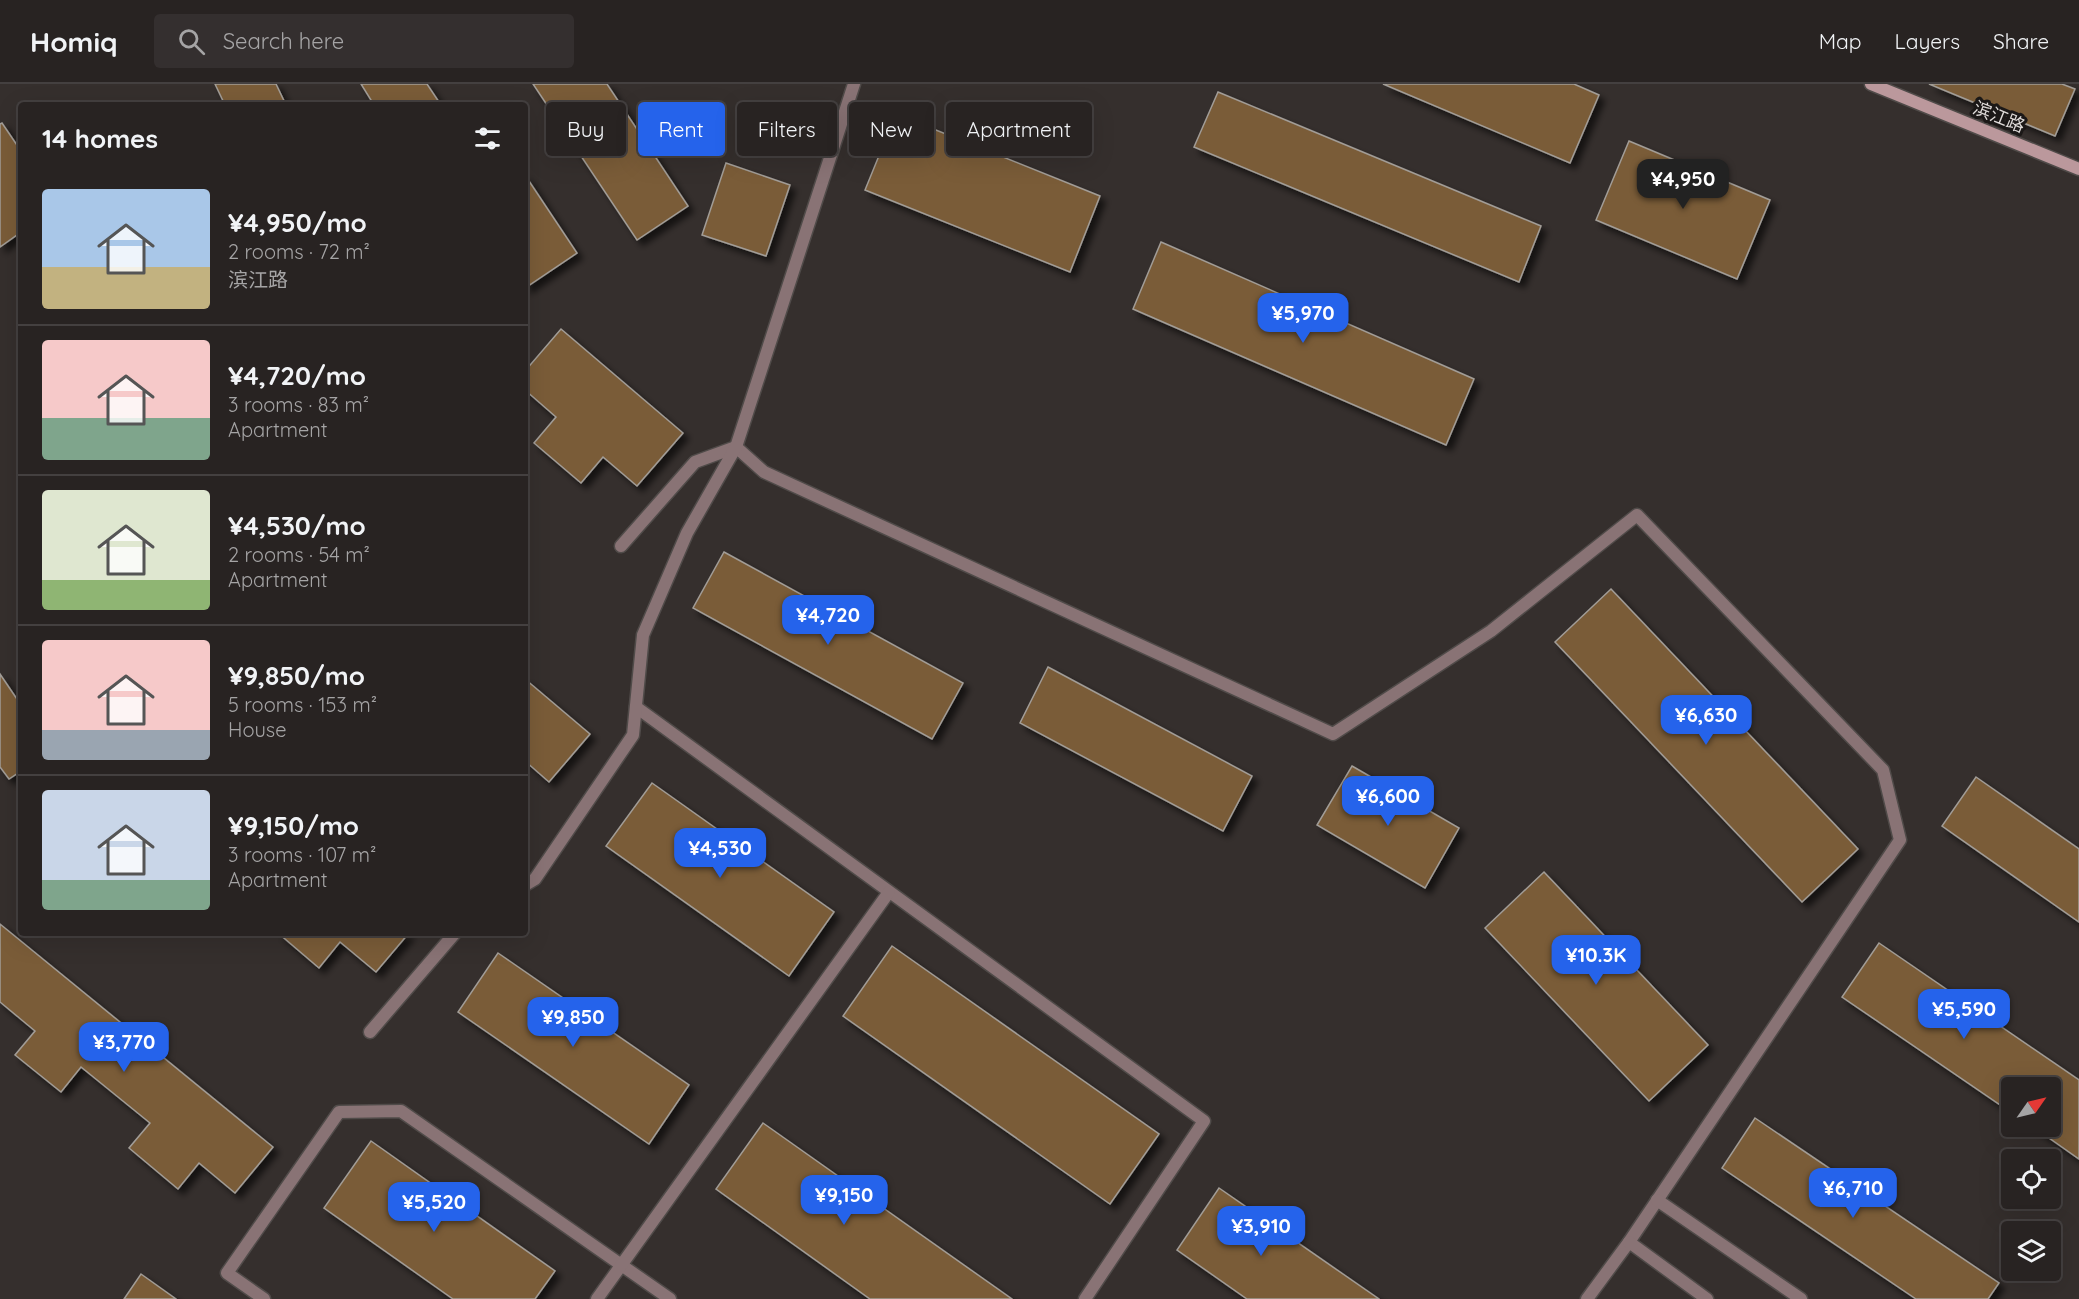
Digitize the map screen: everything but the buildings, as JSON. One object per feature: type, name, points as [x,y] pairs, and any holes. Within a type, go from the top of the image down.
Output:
[{"type":"main road","name":"滨江路","points":[[1872,84],[2079,169]]},
{"type":"street","points":[[528,883],[535,879],[633,735],[643,635],[687,533],[736,447],[854,84]]},
{"type":"street","points":[[621,546],[695,462],[736,447]]},
{"type":"street","points":[[736,447],[764,472],[1334,734],[1491,631],[1637,515],[1883,770],[1900,840],[1629,1242],[1587,1299]]},
{"type":"street","points":[[636,707],[1204,1121],[1085,1299]]},
{"type":"street","points":[[597,1299],[889,892]]},
{"type":"street","points":[[370,1032],[452,936]]},
{"type":"street","points":[[264,1299],[227,1273],[339,1112],[401,1110],[670,1299]]},
{"type":"street","points":[[1657,1200],[1801,1299]]},
{"type":"street","points":[[1629,1242],[1707,1299]]}]
